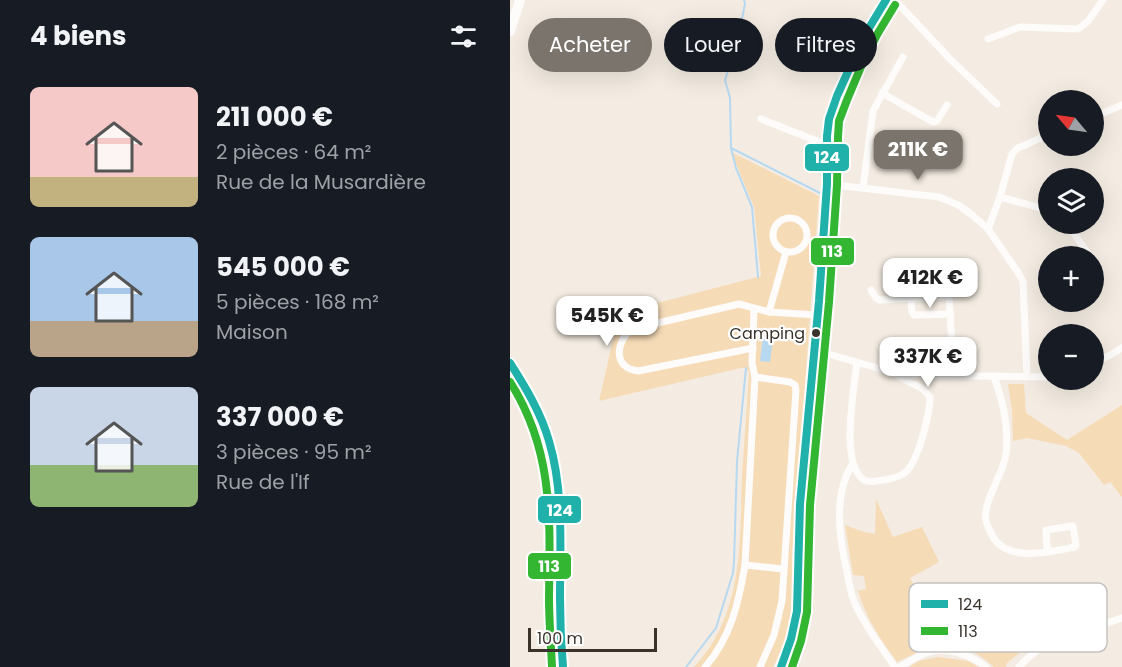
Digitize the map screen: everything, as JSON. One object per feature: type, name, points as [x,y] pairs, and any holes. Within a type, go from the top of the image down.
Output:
[{"type":"main road","points":[[510,31],[520,0]]},
{"type":"main road","points":[[510,363],[533,399],[546,429],[555,464],[560,515],[560,625],[563,667]]},
{"type":"street","points":[[781,667],[791,639],[797,611],[800,504],[827,184],[829,119],[837,96],[869,28],[886,0]]},
{"type":"street","points":[[895,0],[950,59],[997,104]]},
{"type":"street","points":[[988,39],[1020,27],[1078,29],[1086,23],[1103,0]]},
{"type":"street","points":[[863,188],[873,113],[903,57]]},
{"type":"street","points":[[882,93],[933,122],[947,105]]},
{"type":"street","points":[[1104,113],[1122,105]]},
{"type":"street","points":[[761,119],[827,145]]},
{"type":"street","points":[[988,229],[1012,154],[1018,148],[1038,139]]},
{"type":"street","points":[[827,184],[945,199],[966,210],[988,229],[1023,281],[1027,377]]},
{"type":"street","points":[[1000,197],[1038,207]]},
{"type":"street","points":[[796,219],[807,230],[807,241],[797,252],[786,252],[777,246],[773,236],[774,230],[780,221],[796,219]]},
{"type":"street","points":[[769,312],[786,252]]},
{"type":"street","points":[[871,290],[879,300],[950,296],[954,376]]},
{"type":"street","points":[[911,299],[914,315],[951,314]]},
{"type":"street","points":[[753,348],[638,371],[625,366],[620,358],[619,349],[622,338],[635,328],[739,304],[769,312],[817,315]]},
{"type":"street","points":[[705,667],[717,651],[733,618],[745,564],[755,377],[752,363],[754,309]]},
{"type":"street","points":[[1104,358],[1122,348]]},
{"type":"street","points":[[814,350],[857,362],[896,375],[923,389],[930,397],[918,452],[913,464],[907,472],[900,476],[872,482],[864,480],[856,472],[850,450],[850,440],[857,362]]},
{"type":"street","points":[[896,375],[1038,377]]},
{"type":"street","points":[[755,377],[787,381],[793,383],[796,388],[782,601],[778,622],[760,667]]},
{"type":"street","points":[[994,377],[1005,414],[1006,450],[1002,470],[987,508],[986,522],[993,537],[1005,548],[1021,554],[1046,551],[1076,546],[1073,526],[1045,531],[1046,551]]},
{"type":"street","points":[[853,463],[843,489],[839,528],[844,560],[854,602],[894,667]]},
{"type":"street","points":[[745,564],[783,569]]},
{"type":"street","points":[[1107,623],[1122,618]]},
{"type":"street","points":[[900,667],[932,652]]},
{"type":"street","points":[[952,652],[967,656],[986,667]]},
{"type":"street","points":[[1019,667],[1036,652]]},
{"type":"shaded area","points":[[731,152],[819,196],[792,556],[791,613],[785,639],[773,667],[694,667],[710,647],[722,625],[736,578],[741,528],[749,372],[746,368],[741,368],[599,401],[619,313],[761,276],[754,207]]},
{"type":"shaded area","points":[[1008,384],[1024,384],[1026,413],[1067,440],[1122,405],[1122,497],[1110,482],[1104,485],[1079,453],[1066,446],[1027,438],[1013,441]]},
{"type":"shaded area","points":[[876,499],[893,537],[922,527],[939,562],[910,578],[913,583],[909,583],[909,652],[918,652],[897,662],[874,628],[861,601],[858,591],[866,589],[864,576],[853,575],[845,525],[875,534]]},
{"type":"shaded area","points":[[973,652],[1021,652],[1007,663],[1006,667],[994,667]]},
{"type":"shaded area","points":[[938,657],[968,661],[979,667],[909,667],[919,661]]},
{"type":"water","points":[[763,336],[773,337],[770,362],[760,361]]},
{"type":"waterway","points":[[744,0],[737,43],[725,80],[730,98],[731,148],[736,168],[752,207],[758,277]]},
{"type":"waterway","points":[[731,148],[820,193]]},
{"type":"waterway","points":[[686,667],[716,628],[733,573],[737,461],[746,368]]},
{"type":"transit line","name":"124","points":[[781,667],[791,639],[797,611],[800,504],[819,301],[829,119],[854,58],[886,0]]},
{"type":"transit line","name":"113","points":[[792,667],[801,641],[807,612],[810,505],[829,302],[839,121],[863,62],[895,5]]},
{"type":"transit line","name":"124","points":[[510,363],[537,411],[546,431],[554,460],[560,519],[560,615],[563,667]]},
{"type":"transit line","name":"113","points":[[510,382],[535,434],[546,487],[550,541],[549,606],[552,667]]},
{"type":"place","name":"Camping","points":[[816,333]]}]
